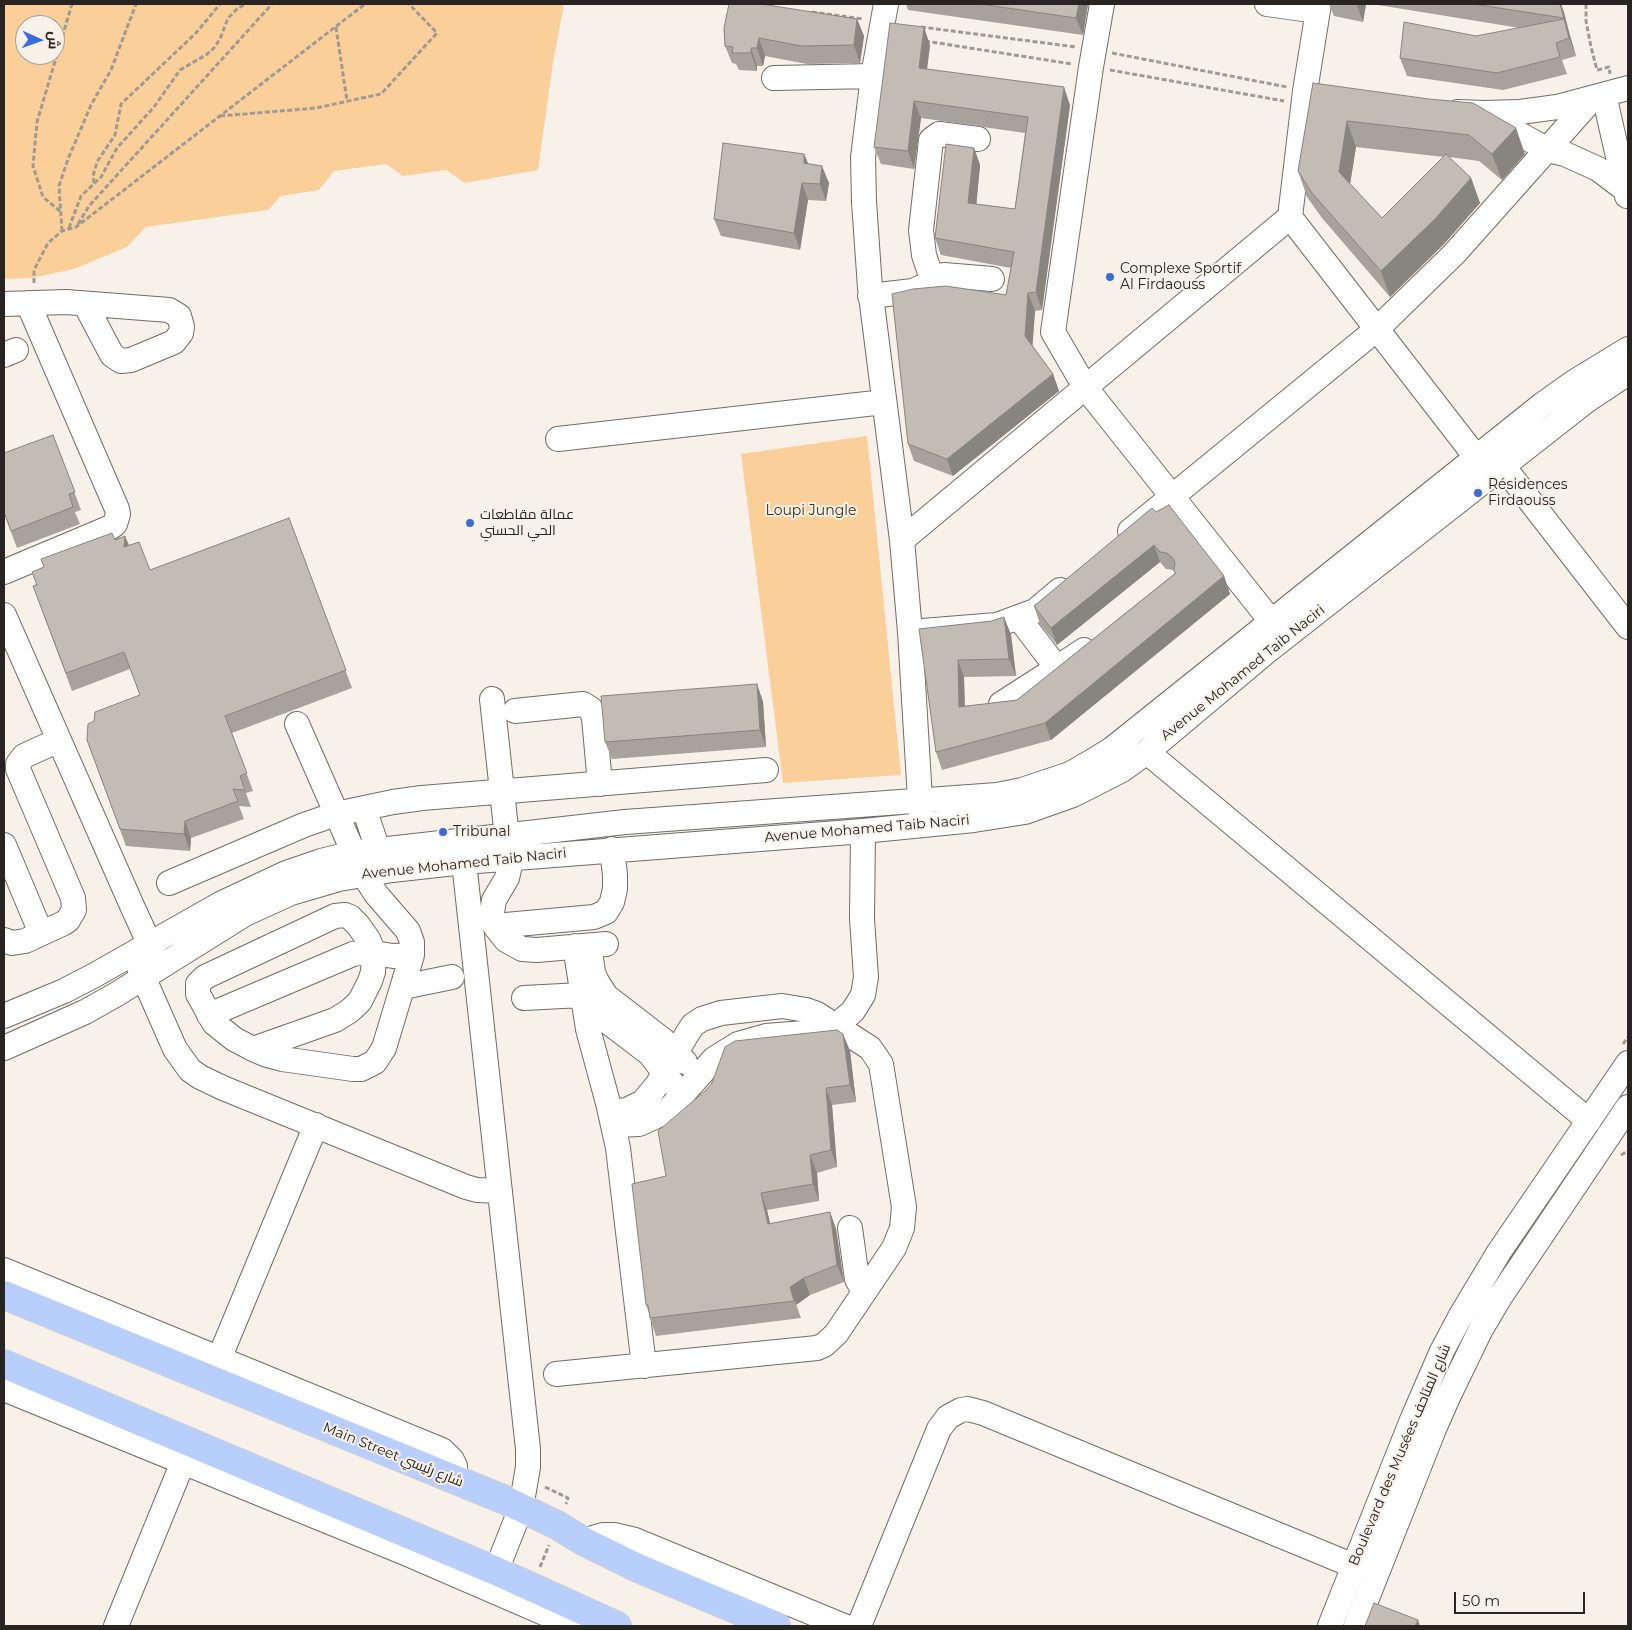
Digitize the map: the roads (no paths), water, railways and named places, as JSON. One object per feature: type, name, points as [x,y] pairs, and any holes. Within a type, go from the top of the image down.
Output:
[{"type":"main road","name":"Main Street شارع رئيسي","points":[[4,1295],[521,1508],[640,1569],[776,1626]]},
{"type":"main road","points":[[4,1364],[496,1571],[617,1626]]},
{"type":"street","points":[[1102,4],[1052,327],[1055,338],[1085,386],[1271,620]]},
{"type":"street","points":[[902,540],[1290,217],[1311,96],[1318,7],[1267,4]]},
{"type":"street","points":[[885,13],[873,76],[872,158],[865,236],[870,296],[902,540],[910,632],[922,825]]},
{"type":"street","points":[[774,78],[873,76]]},
{"type":"street","points":[[1440,111],[1520,112],[1599,97],[1628,88]]},
{"type":"street","points":[[1111,547],[1377,329],[1454,254],[1548,150],[1599,97]]},
{"type":"street","points":[[1599,97],[1627,195]]},
{"type":"street","points":[[1484,113],[1548,150],[1574,158],[1598,169],[1627,195]]},
{"type":"street","points":[[932,280],[924,255],[921,230],[922,160],[931,140],[936,135],[978,138]]},
{"type":"street","points":[[1290,217],[1476,456]]},
{"type":"street","points":[[870,296],[913,291],[944,275],[992,279]]},
{"type":"street","points":[[4,304],[31,302],[85,304]]},
{"type":"street","points":[[4,572],[111,527],[115,524],[118,514],[118,509],[31,302]]},
{"type":"street","name":"Avenue Mohamed Taib Naciri","points":[[4,1048],[85,1012],[152,973],[245,914],[267,903],[314,886],[363,874],[464,862],[508,847],[625,822],[997,795],[1046,783],[1077,770],[1112,749],[1476,456],[1551,399],[1628,349]]},
{"type":"street","name":"Avenue Mohamed Taib Naciri","points":[[4,1016],[64,991],[141,950],[222,903],[286,873],[352,853],[378,850],[508,847],[612,849],[863,831],[999,817],[1049,805],[1098,784],[1147,752],[1266,652],[1586,401],[1628,373]]},
{"type":"street","points":[[558,439],[884,402]]},
{"type":"street","points":[[1503,466],[1628,627]]},
{"type":"street","points":[[910,632],[997,625],[1019,618],[1035,611],[1073,579]]},
{"type":"street","points":[[1019,618],[1057,668]]},
{"type":"street","points":[[6,626],[59,740],[141,950],[152,973],[172,1043],[190,1070],[211,1083],[466,1186],[477,1190],[500,1191]]},
{"type":"street","points":[[1001,704],[1066,663],[1101,636]]},
{"type":"street","points":[[492,699],[509,872],[496,894],[492,907],[495,926],[506,940],[522,949],[537,950],[590,945]]},
{"type":"street","points":[[515,711],[583,704],[588,706],[594,713],[600,784]]},
{"type":"street","points":[[253,1049],[335,1020],[360,1001],[370,981],[374,953],[368,939],[354,920],[345,915],[335,916],[201,980],[198,984],[198,994],[209,1015],[227,1034],[253,1049],[267,1055],[296,1062],[353,1069],[369,1066],[375,1062],[384,1048],[412,954],[412,942],[408,930],[376,894],[352,853],[297,724]]},
{"type":"street","points":[[4,940],[18,943],[42,933],[68,920],[74,910],[74,904],[18,769],[18,764],[24,756],[59,740]]},
{"type":"street","points":[[1147,752],[1589,1121]]},
{"type":"street","points":[[169,883],[304,825],[336,814],[364,808],[422,798],[766,770]]},
{"type":"street","points":[[364,808],[378,850]]},
{"type":"street","points":[[612,1119],[639,1124],[652,1120],[673,1105],[714,1059],[738,1044],[766,1036],[818,1032],[837,1025],[846,1018],[858,1004],[865,986],[861,889],[863,831]]},
{"type":"street","points":[[4,845],[42,933]]},
{"type":"street","points":[[495,926],[594,917],[606,912],[612,902],[615,889],[612,849]]},
{"type":"street","points":[[464,862],[528,1450],[528,1468],[521,1508],[496,1571]]},
{"type":"street","points":[[590,945],[582,999],[594,1055],[612,1119],[622,1172],[644,1366]]},
{"type":"street","points":[[590,945],[593,972],[600,988],[613,1002],[650,1030],[670,1062],[681,1096]]},
{"type":"street","points":[[209,1015],[353,954],[374,953],[393,956],[412,954]]},
{"type":"street","points":[[403,987],[452,977]]},
{"type":"street","points":[[524,998],[582,999],[645,1050],[698,1076]]},
{"type":"street","points":[[556,1374],[817,1348],[824,1345],[836,1334],[864,1292],[898,1238],[904,1218],[904,1207],[881,1064],[870,1048],[837,1025],[817,1014],[794,1007],[770,1007],[721,1013],[702,1019],[693,1026],[657,1085],[642,1102],[612,1119]]},
{"type":"street","name":"Boulevard des Musées شارع المتاحف","points":[[1330,1626],[1423,1394],[1460,1317],[1499,1252],[1628,1063]]},
{"type":"street","name":"Boulevard des Musées شارع المتاحف","points":[[1356,1626],[1434,1429],[1477,1338],[1500,1297],[1620,1136],[1628,1107]]},
{"type":"street","points":[[220,1359],[316,1125]]},
{"type":"street","points":[[850,1228],[857,1279],[864,1292]]},
{"type":"street","points":[[4,1270],[442,1450],[452,1460],[456,1473],[455,1480]]},
{"type":"street","points":[[4,1389],[405,1553],[574,1626]]},
{"type":"street","points":[[859,1626],[939,1429],[948,1416],[968,1409],[983,1413],[1354,1566]]},
{"type":"street","points":[[116,1626],[183,1462]]},
{"type":"street","points":[[583,1541],[603,1535],[619,1536],[634,1540],[844,1626]]},
{"type":"place","name":"Complexe Sportif Al Firdaouss","points":[[1110,277]]},
{"type":"place","name":"Résidences Firdaouss","points":[[1478,493]]},
{"type":"place","name":"عمالة مقاطعات الحي الحسني","points":[[470,523]]},
{"type":"place","name":"Tribunal","points":[[443,832]]},
{"type":"park label","name":"Loupi Jungle","points":[[811,511]]}]
